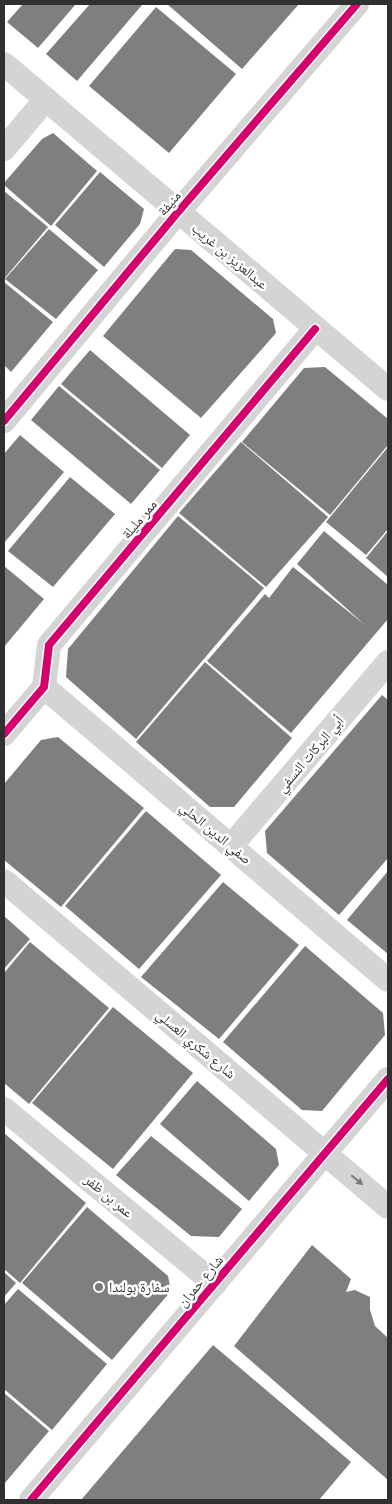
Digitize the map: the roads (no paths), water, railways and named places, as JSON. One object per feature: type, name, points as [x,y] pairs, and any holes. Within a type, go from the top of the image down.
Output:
[{"type":"street","name":"منيفة","points":[[4,421],[178,212],[357,4]]},
{"type":"street","name":"عبدالعزيز بن غريب","points":[[4,64],[388,389]]},
{"type":"street","points":[[4,149],[46,99]]},
{"type":"street","name":"ممر مليلة","points":[[44,687],[49,644],[315,329]]},
{"type":"street","name":"أبي البركات النسفي","points":[[232,846],[388,662]]},
{"type":"street","points":[[4,734],[44,687]]},
{"type":"street","name":"صفي الدين الحلي","points":[[44,687],[388,980]]},
{"type":"street","name":"شارع شكري العسلي","points":[[4,881],[388,1207]]},
{"type":"street","name":"شارع حمران","points":[[31,1500],[388,1078]]},
{"type":"street","name":"عمر بن ظفر","points":[[4,1109],[214,1284]]},
{"type":"place","name":"سفارة بولندا","points":[[99,1287]]}]
